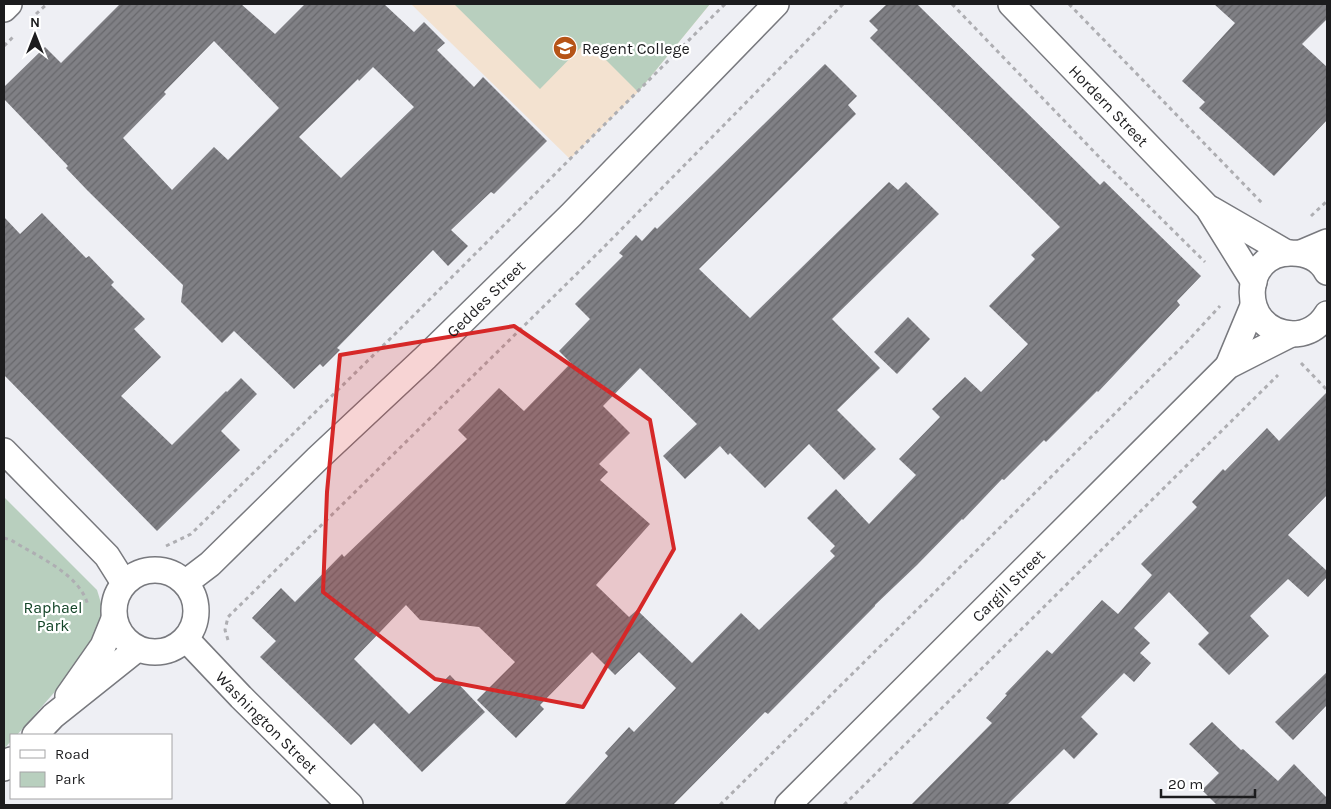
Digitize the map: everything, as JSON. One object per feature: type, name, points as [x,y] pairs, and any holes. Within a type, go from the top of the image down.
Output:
[{"type":"street","points":[[4,9],[9,4]]},
{"type":"street","name":"Geddes Street","points":[[185,583],[210,564],[316,459],[426,357],[571,215],[776,4]]},
{"type":"street","name":"Hordern Street","points":[[1011,4],[1208,208],[1253,294],[1260,318],[1270,328],[1284,334],[1314,329]]},
{"type":"street","name":"Hordern Street","points":[[1208,208],[1294,253],[1314,258],[1327,272]]},
{"type":"street","points":[[1294,253],[1327,242]]},
{"type":"street","name":"Cargill Street","points":[[1228,366],[1253,294],[1254,278],[1262,266],[1273,257],[1294,253]]},
{"type":"street","name":"Cargill Street","points":[[788,805],[1228,366],[1314,329]]},
{"type":"street","points":[[4,451],[107,556],[124,583]]},
{"type":"street","points":[[154,570],[176,576],[185,583],[192,593],[196,617],[186,638],[168,650],[147,652],[126,642],[118,631],[114,619],[114,606],[117,594],[124,583],[133,576],[154,570]]},
{"type":"street","points":[[54,716],[102,646],[114,619]]},
{"type":"street","name":"Washington Street","points":[[186,638],[240,697],[350,805]]},
{"type":"street","points":[[36,734],[54,716],[138,649]]},
{"type":"path","points":[[166,546],[191,534],[205,521],[725,4]]},
{"type":"path","points":[[230,643],[225,630],[228,617],[602,249],[843,4]]},
{"type":"path","points":[[952,4],[1102,160],[1206,262]]},
{"type":"path","points":[[1069,4],[1269,210]]},
{"type":"path","points":[[1307,220],[1327,200]]},
{"type":"path","points":[[720,805],[1185,344],[1223,302]]},
{"type":"path","points":[[1296,358],[1327,390]]},
{"type":"path","points":[[844,805],[1283,370]]},
{"type":"path","points":[[4,538],[11,540],[77,583],[86,598],[88,607]]},
{"type":"highlighted area","points":[[514,326],[650,420],[674,549],[583,707],[435,679],[323,592],[327,492],[340,355]]},
{"type":"shaded area","name":"Regent College","points":[[411,4],[710,4],[638,92],[570,159]]},
{"type":"green space","points":[[454,4],[710,4],[638,92],[587,41],[540,89]]},
{"type":"green space","name":"Raphael Park","points":[[4,497],[97,590],[102,606],[103,619],[101,631],[94,647],[18,734],[10,734],[10,742],[4,749]]},
{"type":"building","points":[[120,4],[241,4],[275,34],[305,4],[384,4],[414,32],[424,22],[445,43],[437,50],[474,87],[483,77],[547,141],[494,194],[491,192],[451,230],[468,246],[448,266],[433,250],[337,348],[340,350],[323,367],[320,364],[294,389],[234,331],[222,343],[181,302],[183,285],[87,190],[66,168],[68,166],[4,99],[4,87],[45,47],[61,63]],"holes":[[[214,41],[279,108],[228,160],[214,147],[172,190],[123,138],[166,94],[164,92]],[[373,67],[414,107],[341,178],[299,137],[358,79],[359,81]]]},
{"type":"building","points":[[887,4],[917,4],[1100,185],[1104,181],[1201,276],[1177,301],[1180,305],[1098,392],[1046,442],[1044,440],[1004,480],[1002,479],[768,714],[765,712],[673,805],[564,805],[608,756],[605,753],[629,727],[634,732],[676,688],[639,652],[615,675],[592,652],[540,705],[544,709],[516,738],[477,700],[515,662],[479,627],[420,620],[406,605],[354,659],[409,714],[450,675],[485,712],[422,772],[374,723],[351,745],[260,657],[276,641],[252,618],[281,588],[295,602],[342,554],[344,557],[467,439],[458,430],[499,388],[524,411],[571,363],[559,351],[590,319],[575,304],[623,256],[619,253],[636,235],[642,241],[655,227],[657,229],[825,64],[857,96],[848,105],[856,114],[699,269],[750,318],[889,182],[898,190],[906,182],[939,214],[832,319],[880,368],[837,410],[876,449],[844,480],[809,444],[765,488],[730,453],[728,455],[720,446],[685,479],[663,456],[697,424],[640,368],[603,406],[630,433],[599,464],[608,472],[600,480],[650,524],[596,585],[629,617],[637,610],[692,663],[741,613],[759,630],[835,556],[830,551],[835,546],[807,518],[836,489],[869,524],[916,475],[899,459],[940,417],[932,409],[965,377],[981,392],[1028,344],[989,306],[1035,259],[1031,255],[1060,227],[870,38],[878,30],[869,21]]},
{"type":"building","points":[[1214,4],[1327,4],[1327,19],[1302,44],[1327,67],[1327,120],[1274,176],[1199,108],[1205,102],[1182,81],[1235,23]]},
{"type":"building","points":[[42,213],[86,258],[89,256],[114,282],[111,285],[145,319],[134,329],[161,357],[121,396],[172,445],[241,378],[257,394],[221,431],[240,450],[157,531],[4,375],[4,217],[20,234]]},
{"type":"building","points":[[908,317],[930,339],[897,374],[874,352]]},
{"type":"building","points":[[1327,392],[1327,495],[1288,535],[1327,571],[1327,577],[1308,597],[1288,579],[1250,616],[1269,636],[1229,675],[1198,644],[1209,633],[1169,592],[1134,628],[1150,643],[1140,653],[1151,663],[1134,682],[1124,673],[1081,717],[1098,734],[1074,759],[1064,749],[1007,805],[911,805],[992,723],[986,718],[1007,695],[1005,694],[1047,650],[1052,654],[1102,600],[1118,614],[1152,575],[1141,564],[1197,507],[1192,502],[1223,469],[1225,471],[1267,428],[1279,441]]},
{"type":"building","points":[[1327,672],[1327,705],[1293,740],[1275,722]]},
{"type":"building","points":[[1212,722],[1241,750],[1243,749],[1278,781],[1294,764],[1327,798],[1327,805],[1217,805],[1202,790],[1219,773],[1189,744]]},
{"type":"place","name":"Regent College","points":[[565,48]]}]
